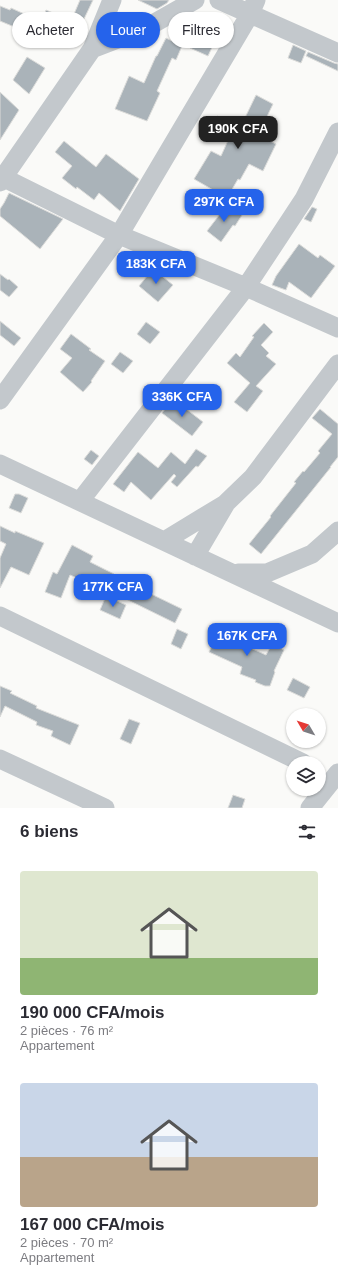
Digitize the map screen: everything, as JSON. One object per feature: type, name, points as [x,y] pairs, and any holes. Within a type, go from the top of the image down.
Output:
[{"type":"street","points":[[112,0],[92,49],[1,179],[119,235],[246,287],[338,328]]},
{"type":"street","points":[[92,49],[144,29],[195,0]]},
{"type":"street","points":[[219,0],[253,7],[338,53]]},
{"type":"street","points":[[0,400],[119,235],[253,7]]},
{"type":"street","points":[[80,501],[246,287],[304,199],[338,132]]},
{"type":"street","points":[[164,541],[225,504],[253,477],[338,364]]},
{"type":"street","points":[[0,464],[338,623]]},
{"type":"street","points":[[195,556],[225,504]]},
{"type":"street","points":[[231,573],[268,573],[312,554],[338,531]]},
{"type":"street","points":[[0,616],[289,756]]},
{"type":"street","points":[[0,759],[105,808]]},
{"type":"street","points":[[310,808],[330,774]]},
{"type":"building","points":[[80,0],[93,0],[87,12],[75,12]]},
{"type":"building","points":[[138,0],[169,0],[157,9]]},
{"type":"building","points":[[0,6],[10,10],[11,8],[20,12],[12,12],[12,26],[0,21]]},
{"type":"building","points":[[166,38],[168,39],[168,48],[181,48],[176,60],[172,58],[157,91],[160,93],[147,121],[115,109],[129,76],[144,83]]},
{"type":"building","points":[[293,45],[306,51],[301,63],[288,58]]},
{"type":"building","points":[[190,48],[212,48],[208,56]]},
{"type":"building","points":[[308,52],[338,64],[338,71],[306,56]]},
{"type":"building","points":[[27,57],[45,68],[29,94],[13,80]]},
{"type":"building","points":[[0,92],[19,110],[0,140]]},
{"type":"building","points":[[256,95],[273,104],[258,135],[276,144],[263,171],[249,164],[227,198],[194,179],[211,151],[221,156],[230,136],[211,128],[217,116],[241,126]]},
{"type":"building","points":[[64,141],[96,167],[106,154],[139,179],[120,211],[99,193],[94,200],[62,178],[72,166],[55,152]]},
{"type":"building","points":[[9,193],[63,219],[40,249],[0,216],[0,209]]},
{"type":"building","points":[[227,205],[242,215],[235,226],[233,225],[221,242],[207,231]]},
{"type":"building","points":[[312,207],[317,209],[311,222],[304,219]]},
{"type":"building","points":[[299,244],[318,258],[320,255],[335,266],[311,298],[289,282],[286,290],[272,285],[276,276]]},
{"type":"building","points":[[153,269],[173,285],[158,302],[139,286]]},
{"type":"building","points":[[0,274],[8,280],[9,279],[18,287],[9,297],[0,290]]},
{"type":"building","points":[[0,321],[21,338],[14,346],[0,335]]},
{"type":"building","points":[[146,322],[160,332],[150,344],[137,334]]},
{"type":"building","points":[[264,323],[273,332],[261,345],[269,353],[266,356],[276,364],[256,386],[263,391],[247,412],[234,402],[250,383],[227,363],[236,353],[240,357],[254,337],[252,336]]},
{"type":"building","points":[[71,334],[91,349],[89,350],[105,361],[91,381],[92,382],[83,392],[60,372],[72,358],[60,349]]},
{"type":"building","points":[[120,352],[133,361],[123,373],[111,364]]},
{"type":"building","points":[[173,399],[203,422],[192,436],[162,413]]},
{"type":"building","points":[[320,409],[338,424],[338,457],[261,554],[249,544],[296,483],[294,482],[320,453],[318,451],[332,434],[312,418]]},
{"type":"building","points":[[196,449],[207,456],[198,467],[196,466],[177,487],[171,482],[176,476],[174,474],[151,500],[131,482],[124,492],[113,484],[138,452],[158,468],[171,452],[185,464]]},
{"type":"building","points":[[91,450],[99,456],[92,465],[84,459]]},
{"type":"building","points":[[15,494],[28,498],[21,513],[9,508]]},
{"type":"building","points":[[0,526],[44,543],[29,575],[11,567],[0,588],[0,558],[6,544],[0,541]]},
{"type":"building","points":[[72,545],[93,556],[90,562],[114,574],[108,586],[84,575],[82,580],[70,575],[61,598],[45,592],[53,572],[57,574]]},
{"type":"building","points":[[134,584],[182,609],[175,623],[126,599]]},
{"type":"building","points":[[106,596],[126,605],[120,619],[100,610]]},
{"type":"building","points":[[222,627],[250,640],[246,646],[266,655],[272,644],[284,650],[274,671],[275,672],[270,686],[265,686],[255,682],[256,680],[240,674],[242,667],[209,652]]},
{"type":"building","points":[[177,629],[188,634],[181,649],[171,644]]},
{"type":"building","points":[[293,678],[310,687],[304,698],[287,690]]},
{"type":"building","points":[[0,686],[12,691],[10,693],[37,706],[36,708],[79,725],[70,745],[51,736],[53,731],[36,725],[37,722],[5,706],[0,717]]},
{"type":"building","points":[[129,719],[140,723],[131,744],[120,739]]},
{"type":"building","points":[[233,795],[245,799],[242,808],[228,808]]}]
